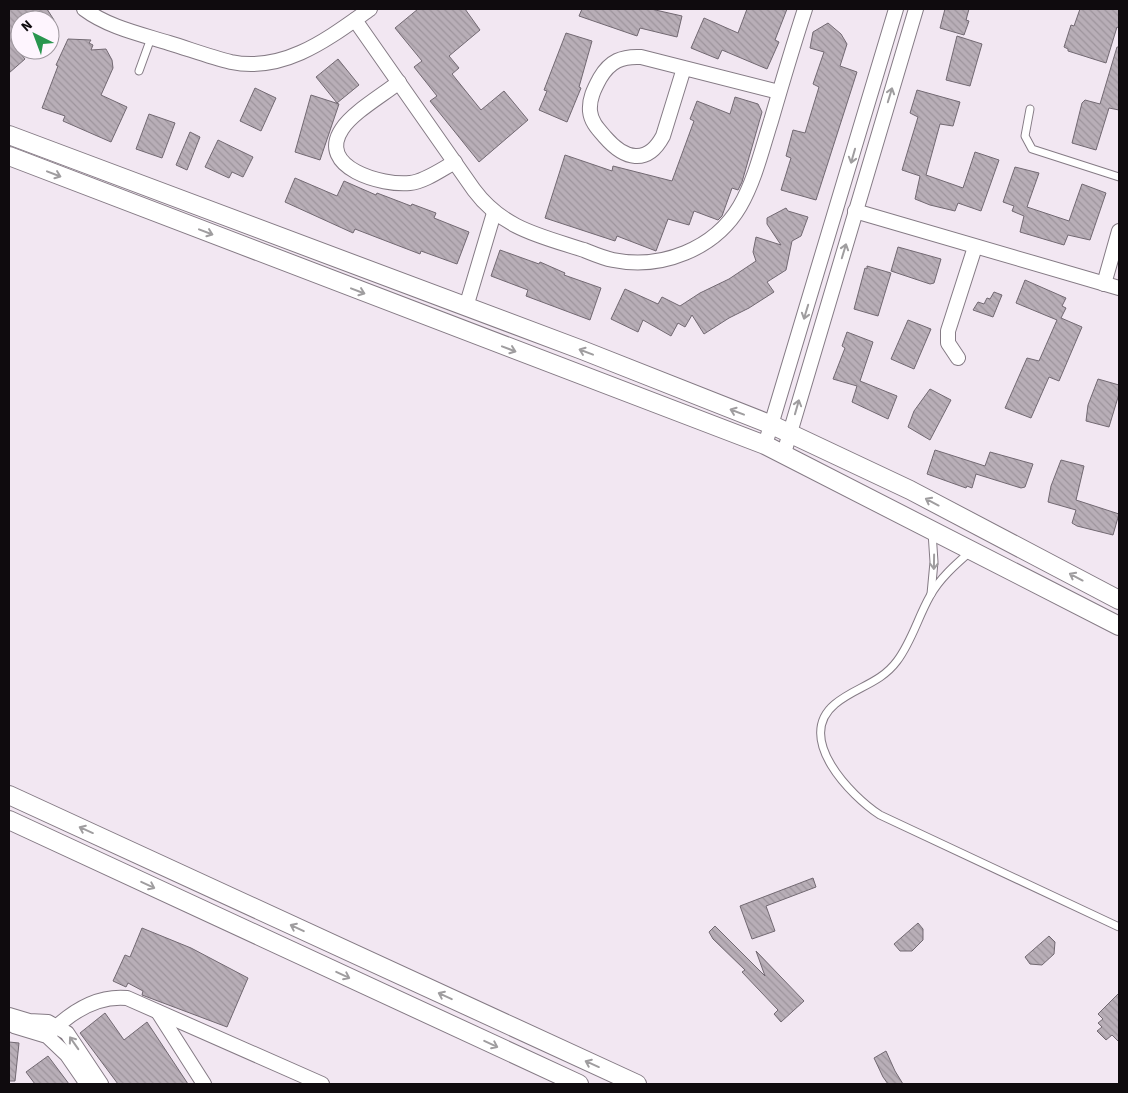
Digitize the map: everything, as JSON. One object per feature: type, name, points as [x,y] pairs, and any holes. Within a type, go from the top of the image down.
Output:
[{"type":"street","points":[[84,9],[109,24],[151,38],[232,62],[252,63],[279,60],[310,49],[370,9]]},
{"type":"street","points":[[355,20],[483,202],[494,213],[516,227],[612,260],[651,262],[672,258],[692,250],[710,239],[727,224],[740,207],[750,188],[805,9]]},
{"type":"street","points":[[765,445],[896,9]]},
{"type":"street","points":[[784,453],[913,9]]},
{"type":"street","points":[[684,68],[663,136],[658,146],[649,153],[638,157],[620,152],[594,125],[590,113],[590,101],[594,89],[605,69],[615,60],[628,56],[684,68],[779,92]]},
{"type":"street","points":[[399,82],[342,130],[337,146],[343,163],[354,172],[396,184],[413,183],[455,162]]},
{"type":"street","points":[[9,135],[466,306],[772,425],[910,490],[1119,600]]},
{"type":"street","points":[[9,156],[784,453],[1119,626]]},
{"type":"street","points":[[855,211],[1119,288]]},
{"type":"street","points":[[466,306],[494,213]]},
{"type":"street","points":[[1104,284],[1119,231]]},
{"type":"street","points":[[958,358],[948,343],[948,331],[975,247]]},
{"type":"street","points":[[9,795],[637,1084]]},
{"type":"street","points":[[9,820],[552,1078],[579,1084]]},
{"type":"street","points":[[98,861],[107,852],[109,846],[107,839]]},
{"type":"street","points":[[124,874],[125,861],[134,852]]},
{"type":"street","points":[[47,1036],[57,1026],[86,1006],[102,999],[127,998],[322,1084]]},
{"type":"street","points":[[158,1012],[204,1084]]},
{"type":"street","points":[[9,1015],[29,1021],[48,1022],[67,1032],[101,1084]]},
{"type":"street","points":[[9,1024],[47,1036],[67,1055],[87,1084]]},
{"type":"lane","points":[[139,71],[151,38]]},
{"type":"lane","points":[[1030,109],[1024,136],[1032,149],[1119,177]]},
{"type":"lane","points":[[931,530],[934,562],[930,594],[907,646],[883,676],[841,699],[827,713],[821,732],[822,742],[833,768],[853,794],[880,816],[1119,927]]},
{"type":"lane","points":[[930,594],[950,571],[972,551]]},
{"type":"building","points":[[9,9],[47,9],[10,10],[10,60],[24,60],[9,73]]},
{"type":"building","points":[[418,9],[465,9],[480,30],[449,56],[459,68],[452,74],[481,110],[504,91],[528,120],[479,162],[430,101],[437,96],[414,67],[422,61],[395,28]]},
{"type":"building","points":[[582,9],[651,9],[682,16],[677,37],[640,28],[637,36],[579,16]]},
{"type":"building","points":[[747,9],[787,9],[775,40],[779,42],[767,69],[722,50],[718,59],[691,48],[704,18],[738,33]]},
{"type":"building","points":[[945,9],[969,9],[966,20],[969,21],[964,35],[940,28]]},
{"type":"building","points":[[1080,9],[1119,9],[1119,28],[1117,27],[1106,63],[1068,51],[1064,47],[1071,25],[1074,26]]},
{"type":"building","points":[[828,23],[841,34],[847,44],[840,66],[857,72],[816,200],[781,190],[791,158],[786,156],[793,130],[805,133],[819,87],[813,84],[824,52],[810,48],[813,32]]},
{"type":"building","points":[[566,33],[592,41],[579,87],[581,88],[567,122],[539,110],[547,91],[544,90]]},
{"type":"building","points":[[957,36],[982,44],[970,86],[946,80]]},
{"type":"building","points":[[68,39],[91,40],[89,43],[93,45],[91,50],[106,49],[112,60],[113,68],[101,95],[127,107],[111,142],[63,121],[65,116],[42,108]]},
{"type":"building","points":[[1117,47],[1119,47],[1119,110],[1109,108],[1096,150],[1072,143],[1082,103],[1085,100],[1100,104]]},
{"type":"building","points":[[338,59],[359,85],[337,103],[316,77]]},
{"type":"building","points":[[255,88],[276,98],[261,131],[240,121]]},
{"type":"building","points":[[917,90],[960,102],[953,126],[940,124],[926,175],[963,188],[975,152],[999,160],[981,211],[958,203],[955,211],[915,199],[920,176],[902,170],[918,117],[910,113]]},
{"type":"building","points":[[311,95],[339,104],[320,160],[295,152]]},
{"type":"building","points":[[735,97],[758,104],[762,112],[742,182],[738,190],[732,188],[722,216],[718,220],[694,211],[689,225],[668,219],[656,251],[617,236],[615,241],[545,218],[565,155],[612,171],[613,166],[672,181],[694,121],[690,119],[697,101],[730,114]]},
{"type":"building","points":[[149,114],[175,123],[162,158],[136,149]]},
{"type":"building","points":[[190,132],[200,137],[187,170],[176,165]]},
{"type":"building","points":[[218,140],[253,157],[243,177],[232,172],[229,178],[205,167]]},
{"type":"building","points":[[1015,167],[1039,173],[1027,207],[1069,221],[1082,184],[1106,193],[1090,240],[1068,235],[1064,245],[1020,232],[1024,216],[1012,211],[1014,206],[1003,202]]},
{"type":"building","points":[[295,178],[337,196],[344,181],[376,195],[377,193],[436,213],[434,218],[469,232],[457,264],[421,251],[420,254],[355,229],[353,233],[285,202]]},
{"type":"building","points":[[786,208],[788,211],[808,217],[801,236],[792,241],[786,270],[767,282],[774,292],[749,308],[704,334],[692,315],[685,327],[678,323],[671,336],[643,320],[638,332],[611,319],[625,289],[658,304],[662,297],[680,306],[700,293],[729,279],[756,261],[753,252],[756,237],[781,245],[767,224],[767,218]]},
{"type":"building","points":[[898,247],[941,259],[934,283],[930,284],[891,271]]},
{"type":"building","points":[[500,250],[539,264],[540,262],[565,273],[564,275],[601,288],[590,320],[526,296],[528,290],[491,276]]},
{"type":"building","points":[[867,266],[891,273],[878,316],[854,309]]},
{"type":"building","points":[[1025,280],[1066,298],[1062,306],[1066,308],[1061,318],[1082,327],[1059,381],[1049,377],[1031,418],[1005,408],[1027,358],[1039,361],[1057,320],[1016,303]]},
{"type":"building","points":[[994,292],[1002,295],[993,317],[973,310],[978,302],[984,304],[987,298],[990,299]]},
{"type":"building","points":[[908,320],[931,329],[914,369],[891,359]]},
{"type":"building","points":[[847,332],[873,342],[860,381],[897,396],[888,419],[852,402],[857,386],[833,379],[845,348],[842,346]]},
{"type":"building","points":[[1098,379],[1119,385],[1119,394],[1109,427],[1086,421],[1088,405]]},
{"type":"building","points":[[930,389],[951,400],[930,440],[908,427],[914,411]]},
{"type":"building","points":[[935,450],[985,466],[990,452],[1033,464],[1025,487],[1021,488],[976,474],[972,488],[967,486],[966,488],[927,474]]},
{"type":"building","points":[[1061,460],[1084,466],[1076,500],[1119,514],[1113,535],[1077,526],[1072,523],[1076,510],[1048,502],[1051,486]]},
{"type":"building","points":[[813,878],[816,887],[766,906],[775,931],[752,939],[740,906]]},
{"type":"building","points":[[918,923],[923,929],[923,940],[912,951],[900,951],[894,944]]},
{"type":"building","points":[[715,926],[765,976],[756,951],[804,1001],[781,1022],[774,1014],[778,1010],[742,972],[745,970],[713,939],[709,932]]},
{"type":"building","points":[[142,928],[191,948],[248,978],[227,1027],[142,995],[143,991],[128,983],[126,987],[113,981],[125,955],[130,957]]},
{"type":"building","points":[[1049,936],[1055,942],[1054,954],[1042,965],[1030,964],[1025,957]]},
{"type":"building","points":[[1119,993],[1119,1042],[1112,1035],[1106,1040],[1097,1031],[1102,1027],[1098,1023],[1103,1019],[1098,1014]]},
{"type":"building","points":[[105,1013],[124,1040],[147,1022],[188,1084],[118,1084],[80,1033]]},
{"type":"building","points":[[9,1042],[19,1043],[15,1081],[9,1081]]},
{"type":"building","points":[[886,1051],[903,1084],[888,1084],[883,1077],[874,1058]]},
{"type":"building","points":[[48,1056],[69,1084],[35,1084],[26,1072]]}]
